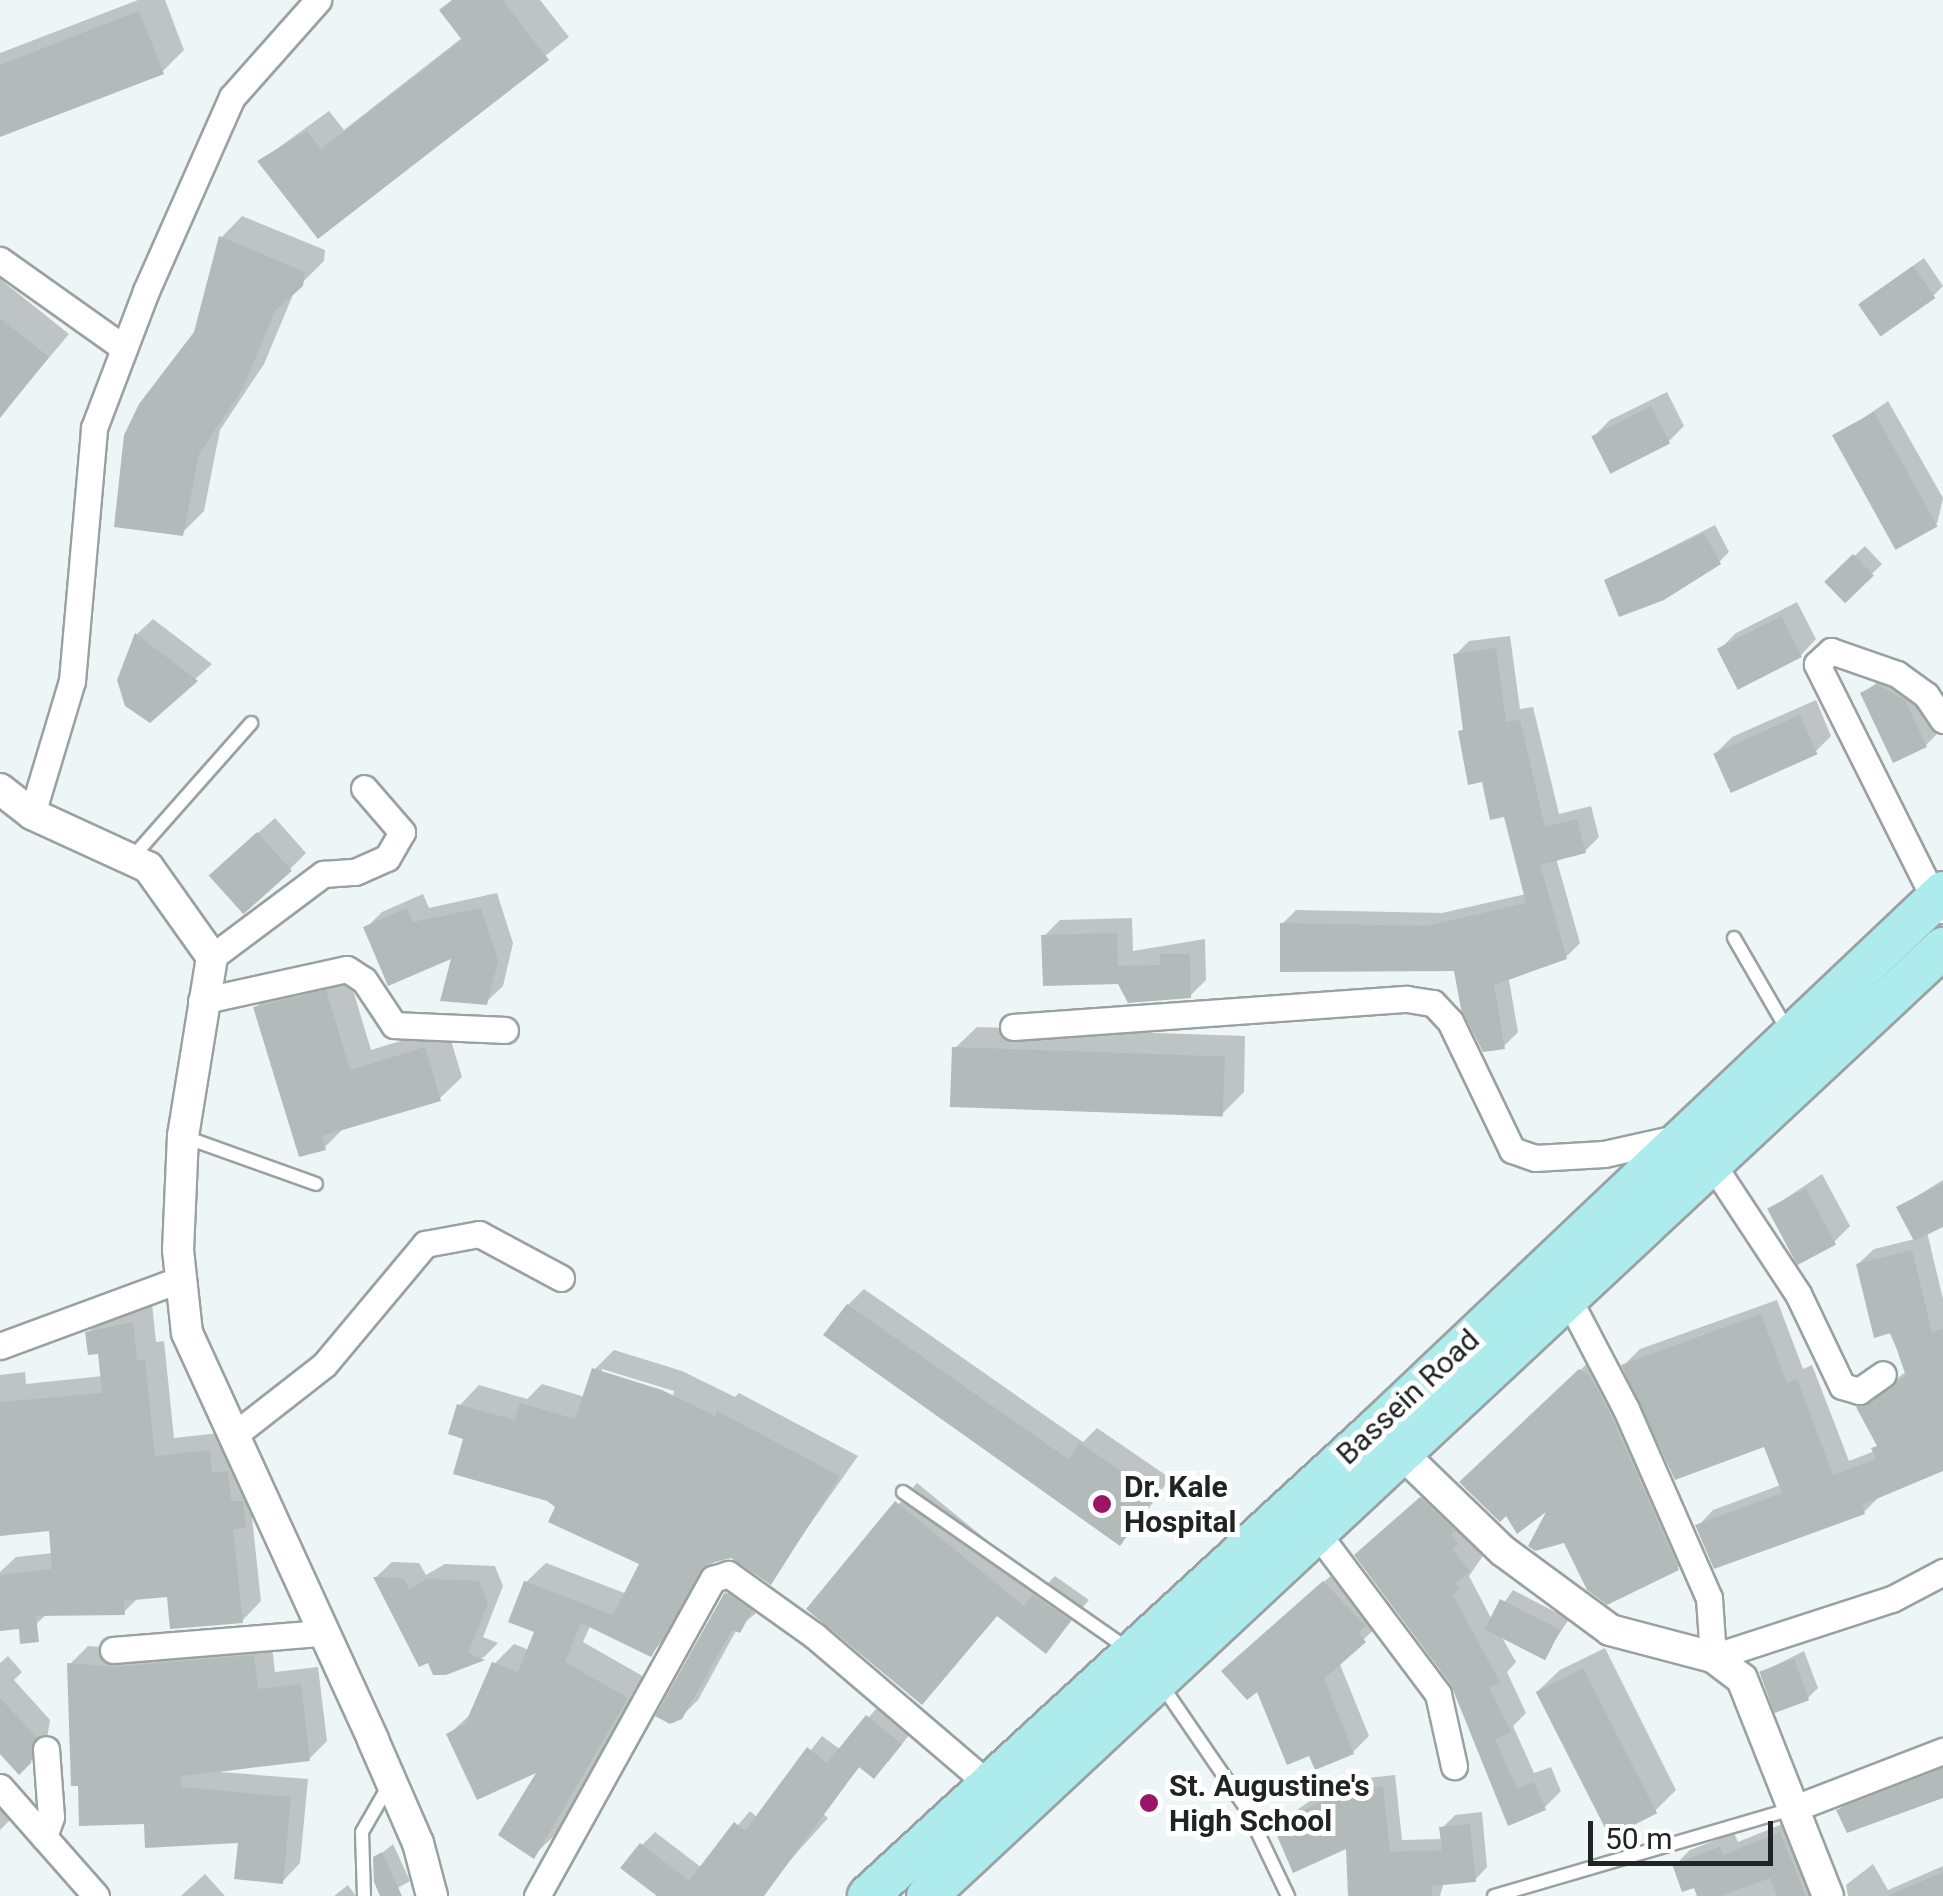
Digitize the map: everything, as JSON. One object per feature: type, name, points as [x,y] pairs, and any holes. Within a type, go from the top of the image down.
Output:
[{"type":"main road","name":"Bassein Road","points":[[928,1896],[1016,1812],[1143,1664],[1389,1440],[1685,1136],[1940,903]]},
{"type":"main road","name":"Bassein Road","points":[[868,1896],[989,1782],[1315,1530],[1389,1440],[1568,1298],[1943,948]]},
{"type":"street","points":[[32,814],[72,681],[94,428],[124,348],[232,98],[318,0]]},
{"type":"street","points":[[0,260],[124,348]]},
{"type":"street","points":[[1940,903],[1817,664],[1830,651],[1896,674],[1926,695],[1943,720]]},
{"type":"street","points":[[364,788],[402,832],[387,858],[354,872],[323,874],[212,957],[201,1001],[183,1136],[181,1279],[187,1333],[418,1843],[432,1896]]},
{"type":"street","points":[[0,789],[32,814],[148,868],[212,957]]},
{"type":"street","points":[[201,1001],[347,969],[364,980],[394,1025],[505,1030]]},
{"type":"street","points":[[1014,1027],[1407,999],[1433,1003],[1450,1022],[1512,1150],[1535,1158],[1604,1154],[1685,1136],[1713,1165],[1798,1294],[1842,1386],[1860,1391],[1883,1374]]},
{"type":"street","points":[[233,1436],[324,1365],[424,1244],[479,1234],[561,1278]]},
{"type":"street","points":[[0,1346],[181,1279]]},
{"type":"street","points":[[1568,1298],[1626,1408],[1710,1598],[1712,1657]]},
{"type":"street","points":[[1389,1440],[1503,1550],[1610,1630],[1712,1657],[1742,1679],[1828,1896]]},
{"type":"street","points":[[1315,1530],[1438,1694],[1454,1766]]},
{"type":"street","points":[[1712,1657],[1892,1599],[1943,1572]]},
{"type":"street","points":[[536,1896],[712,1579],[728,1574],[815,1636],[989,1782],[1016,1812]]},
{"type":"street","points":[[113,1650],[321,1633]]},
{"type":"street","points":[[44,1837],[50,1816],[46,1749]]},
{"type":"street","points":[[1795,1808],[1943,1751]]},
{"type":"street","points":[[0,1788],[96,1896]]},
{"type":"lane","points":[[130,860],[252,723]]},
{"type":"lane","points":[[1734,938],[1791,1037]]},
{"type":"lane","points":[[183,1136],[316,1184]]},
{"type":"lane","points":[[903,1492],[1143,1664],[1246,1808],[1288,1896]]},
{"type":"lane","points":[[364,1896],[362,1832],[390,1783]]},
{"type":"lane","points":[[1494,1896],[1795,1808]]},
{"type":"building","points":[[452,0],[502,0],[549,60],[318,239],[257,161],[307,131],[321,149],[462,40],[439,10]]},
{"type":"building","points":[[139,11],[164,74],[0,137],[0,65]]},
{"type":"building","points":[[219,236],[305,272],[303,286],[275,311],[243,388],[199,454],[183,536],[114,527],[124,435],[139,404],[194,332]]},
{"type":"building","points":[[1913,266],[1935,298],[1880,336],[1858,304]]},
{"type":"building","points":[[0,318],[49,357],[0,418]]},
{"type":"building","points":[[1651,406],[1670,443],[1610,474],[1591,436]]},
{"type":"building","points":[[1874,412],[1938,527],[1896,550],[1832,435]]},
{"type":"building","points":[[1704,533],[1721,564],[1664,600],[1619,617],[1604,580]]},
{"type":"building","points":[[1853,554],[1874,576],[1845,603],[1824,582]]},
{"type":"building","points":[[1781,616],[1802,657],[1738,690],[1717,649]]},
{"type":"building","points":[[135,633],[198,681],[150,723],[125,706],[117,680]]},
{"type":"building","points":[[1496,648],[1506,722],[1520,720],[1545,827],[1577,819],[1586,853],[1540,865],[1567,959],[1494,985],[1505,1049],[1483,1052],[1461,1009],[1454,971],[1280,972],[1280,923],[1427,926],[1526,903],[1504,817],[1490,820],[1482,782],[1468,785],[1458,731],[1463,730],[1453,654]]},
{"type":"building","points":[[1877,684],[1905,700],[1927,747],[1893,763],[1860,693]]},
{"type":"building","points":[[1800,715],[1817,754],[1731,793],[1713,754]]},
{"type":"building","points":[[257,832],[292,871],[243,914],[209,875]]},
{"type":"building","points":[[407,908],[413,922],[481,908],[498,961],[487,1005],[440,1001],[451,959],[388,986],[363,927]]},
{"type":"building","points":[[1117,933],[1118,966],[1160,965],[1160,954],[1190,954],[1191,998],[1128,1003],[1118,984],[1043,986],[1041,935]]},
{"type":"building","points":[[326,990],[350,1070],[425,1047],[441,1101],[322,1136],[326,1150],[299,1157],[253,1007]]},
{"type":"building","points":[[952,1047],[1225,1057],[1223,1116],[950,1107]]},
{"type":"building","points":[[1943,1183],[1943,1227],[1914,1241],[1896,1207]]},
{"type":"building","points":[[1806,1188],[1836,1245],[1797,1265],[1767,1209]]},
{"type":"building","points":[[1912,1250],[1932,1332],[1943,1329],[1943,1471],[1862,1505],[1865,1514],[1714,1569],[1695,1525],[1782,1493],[1764,1447],[1675,1480],[1621,1365],[1761,1314],[1787,1383],[1797,1379],[1833,1475],[1876,1459],[1871,1448],[1877,1446],[1856,1407],[1906,1376],[1891,1333],[1874,1338],[1856,1264]]},
{"type":"building","points":[[847,1304],[1068,1459],[1080,1443],[1156,1495],[1120,1546],[823,1335]]},
{"type":"building","points":[[133,1322],[137,1360],[145,1360],[155,1456],[210,1450],[212,1473],[228,1471],[231,1501],[243,1501],[246,1528],[233,1529],[243,1623],[170,1629],[167,1597],[124,1601],[125,1615],[36,1616],[39,1642],[20,1644],[19,1629],[0,1631],[0,1575],[52,1569],[49,1531],[0,1536],[0,1402],[102,1393],[98,1354],[88,1355],[85,1332]]},
{"type":"building","points":[[592,1368],[662,1390],[715,1416],[717,1411],[840,1476],[771,1585],[731,1558],[707,1564],[651,1657],[581,1623],[565,1662],[628,1698],[534,1859],[498,1835],[536,1773],[477,1800],[446,1734],[465,1724],[492,1662],[518,1672],[534,1632],[508,1622],[524,1581],[613,1615],[639,1564],[548,1522],[555,1507],[547,1501],[453,1474],[463,1439],[448,1434],[457,1404],[515,1420],[520,1403],[575,1419]]},
{"type":"building","points":[[1579,1369],[1590,1376],[1611,1416],[1679,1570],[1607,1605],[1587,1590],[1564,1543],[1535,1551],[1528,1546],[1546,1512],[1517,1534],[1506,1516],[1500,1522],[1459,1482]]},
{"type":"building","points":[[1420,1497],[1455,1531],[1451,1535],[1459,1544],[1452,1549],[1470,1572],[1455,1583],[1459,1589],[1453,1595],[1500,1682],[1489,1687],[1511,1732],[1495,1739],[1517,1789],[1534,1782],[1546,1810],[1508,1826],[1451,1685],[1354,1555]]},
{"type":"building","points":[[895,1501],[1024,1606],[1033,1595],[1071,1621],[1046,1654],[997,1616],[922,1705],[806,1609]]},
{"type":"building","points":[[373,1577],[403,1578],[409,1589],[427,1579],[479,1581],[488,1603],[468,1653],[485,1660],[446,1675],[433,1675],[428,1663],[419,1667]]},
{"type":"building","points":[[1323,1581],[1366,1626],[1358,1632],[1366,1642],[1324,1679],[1354,1754],[1315,1770],[1309,1756],[1287,1765],[1257,1692],[1247,1700],[1221,1671]]},
{"type":"building","points":[[725,1592],[752,1611],[740,1633],[732,1630],[682,1719],[670,1724],[655,1716]]},
{"type":"building","points":[[1500,1599],[1561,1630],[1545,1660],[1485,1629]]},
{"type":"building","points":[[254,1655],[258,1689],[301,1684],[310,1761],[181,1776],[181,1787],[291,1797],[283,1884],[234,1879],[238,1843],[145,1848],[144,1824],[79,1826],[78,1786],[71,1786],[67,1663],[114,1667]]},
{"type":"building","points":[[1794,1659],[1809,1700],[1774,1713],[1759,1672]]},
{"type":"building","points":[[1583,1668],[1657,1813],[1610,1837],[1536,1692]]},
{"type":"building","points":[[0,1698],[36,1737],[31,1763],[19,1775],[0,1754]]},
{"type":"building","points":[[866,1715],[902,1744],[874,1779],[859,1767],[764,1896],[657,1896],[620,1868],[640,1843],[689,1881],[734,1822],[745,1831],[807,1747],[827,1763]]},
{"type":"building","points":[[1943,1768],[1943,1798],[1847,1833],[1836,1810]]},
{"type":"building","points":[[1383,1786],[1390,1852],[1442,1850],[1439,1827],[1470,1824],[1476,1882],[1432,1886],[1432,1896],[1348,1896],[1346,1849],[1293,1873],[1272,1824],[1327,1800],[1324,1792]]},
{"type":"building","points":[[1780,1832],[1806,1896],[1777,1896],[1770,1878],[1720,1896],[1697,1896],[1694,1888],[1682,1892],[1672,1864],[1720,1847],[1723,1855]]},
{"type":"building","points":[[382,1852],[402,1896],[380,1896],[374,1882],[373,1857]]},
{"type":"building","points":[[1943,1872],[1943,1896],[1887,1896]]},
{"type":"place","name":"Dr. Kale Hospital","points":[[1102,1504]]},
{"type":"place","name":"St. Augustine's High School","points":[[1149,1803]]}]
